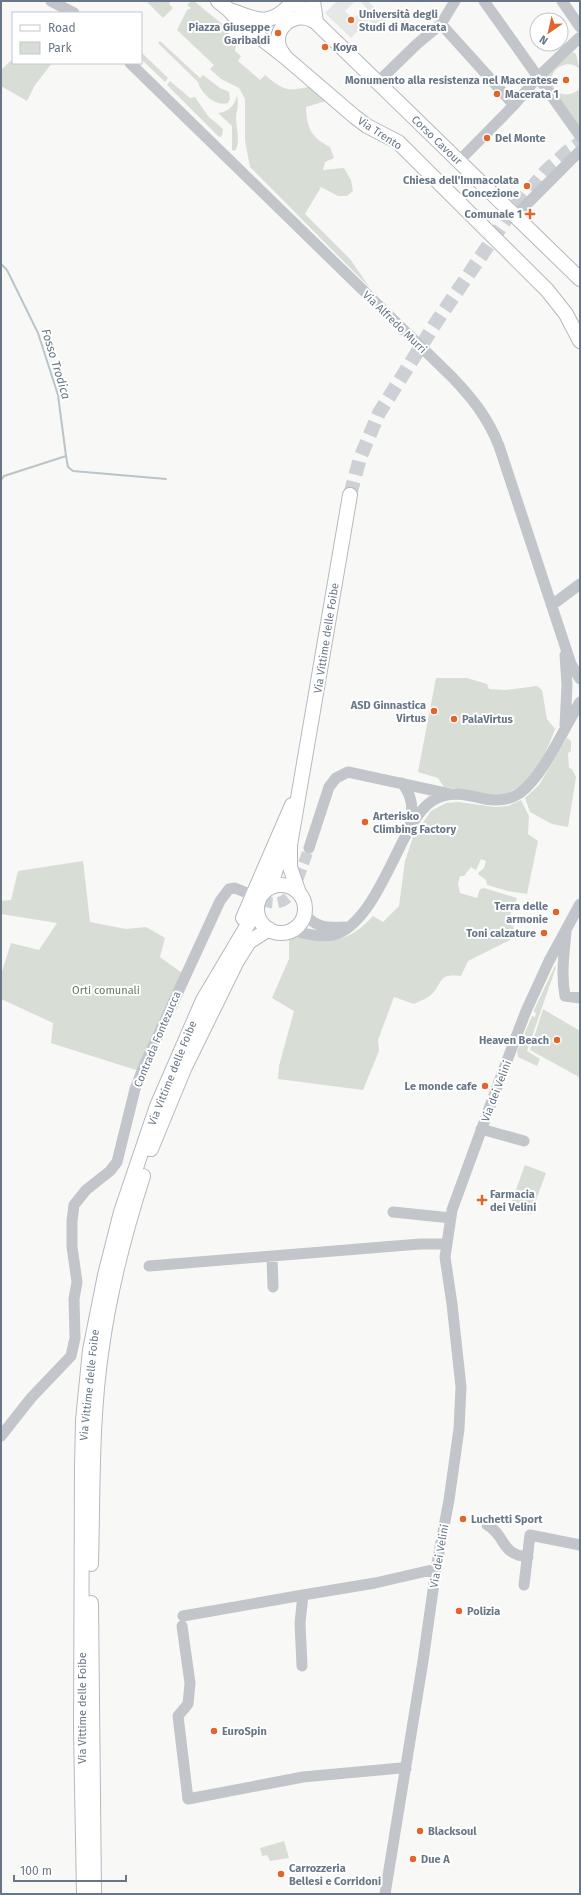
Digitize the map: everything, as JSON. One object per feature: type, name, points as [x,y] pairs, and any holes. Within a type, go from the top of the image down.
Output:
[{"type":"main road","points":[[218,1],[229,10],[256,20],[263,21],[282,14],[294,1]]},
{"type":"main road","name":"Corso Cavour","points":[[294,1],[580,279]]},
{"type":"main road","points":[[312,1],[316,22]]},
{"type":"main road","name":"Via Trento","points":[[229,10],[238,21],[285,57],[355,117],[367,126],[398,142],[547,290],[566,314],[580,341]]},
{"type":"main road","points":[[282,14],[288,21],[296,17],[308,18],[316,22]]},
{"type":"main road","points":[[282,14],[278,44],[285,57]]},
{"type":"main road","name":"Via Vittime delle Foibe","points":[[299,893],[293,878],[289,856],[350,495]]},
{"type":"main road","points":[[203,1000],[258,886],[302,781]]},
{"type":"main road","name":"Via Vittime delle Foibe","points":[[270,888],[302,781]]},
{"type":"main road","points":[[286,885],[299,893],[305,906],[305,913],[302,920],[292,930],[284,932],[270,929],[263,924],[257,909],[261,896],[270,888],[286,885]]},
{"type":"main road","name":"Via Vittime delle Foibe","points":[[84,1894],[81,1715],[82,1469],[83,1420],[90,1350],[105,1275],[121,1212],[157,1106],[203,1000],[257,909]]},
{"type":"main road","name":"Via Vittime delle Foibe","points":[[94,1894],[91,1571],[94,1422],[102,1347],[112,1289],[153,1145],[184,1069],[237,961],[249,942],[270,929]]},
{"type":"street","points":[[51,1],[72,12]]},
{"type":"street","points":[[289,1],[294,1]]},
{"type":"street","points":[[378,82],[417,44],[441,24],[455,1]]},
{"type":"street","points":[[484,1],[580,136]]},
{"type":"street","points":[[562,1],[580,27]]},
{"type":"street","points":[[441,24],[514,105]]},
{"type":"street","points":[[459,161],[514,105],[538,77],[578,43]]},
{"type":"street","name":"Via Alfredo Murri","points":[[131,64],[452,377],[473,400],[491,425],[500,446],[564,642]]},
{"type":"street","points":[[515,216],[580,151]]},
{"type":"street","points":[[552,605],[580,584]]},
{"type":"street","points":[[564,642],[580,665]]},
{"type":"street","points":[[564,642],[571,664],[580,679]]},
{"type":"street","points":[[564,642],[567,685],[564,729]]},
{"type":"street","points":[[292,930],[301,933],[330,935],[339,933],[361,916],[409,829],[428,804],[441,797],[451,795],[466,795],[499,800],[519,794],[529,785],[543,767],[580,702]]},
{"type":"street","points":[[309,848],[329,786],[336,778],[348,772],[451,795]]},
{"type":"street","points":[[402,783],[408,791],[412,803],[409,829]]},
{"type":"street","name":"Contrada Fontezucca","points":[[1,1436],[31,1398],[71,1356],[75,1338],[74,1299],[77,1282],[72,1247],[72,1221],[74,1205],[86,1190],[110,1171],[117,1162],[135,1089],[144,1066],[220,901],[228,889],[236,888],[247,894]]},
{"type":"street","name":"Via dei Velini","points":[[385,1894],[406,1769],[436,1569],[450,1500],[459,1429],[460,1387],[452,1304],[445,1257],[451,1218],[482,1129],[526,1012],[567,925],[580,904]]},
{"type":"street","points":[[305,913],[316,924],[324,927],[348,927]]},
{"type":"street","points":[[567,925],[562,982],[565,996],[580,998]]},
{"type":"street","points":[[482,1129],[524,1142]]},
{"type":"street","points":[[393,1212],[451,1218]]},
{"type":"street","points":[[149,1266],[420,1244],[446,1244]]},
{"type":"street","points":[[272,1257],[273,1287]]},
{"type":"street","points":[[487,1525],[496,1530],[510,1552],[519,1556],[528,1557]]},
{"type":"street","points":[[524,1585],[530,1535],[580,1546]]},
{"type":"street","points":[[406,1769],[401,1768],[303,1777],[188,1799],[178,1716],[188,1704],[190,1683],[182,1621],[303,1595],[375,1583],[436,1569]]},
{"type":"street","points":[[302,1666],[300,1624],[303,1595]]},
{"type":"shaded area","name":"Università degli Studi di Macerata","points":[[337,1],[355,1],[345,11],[353,19],[366,7],[360,1],[368,1],[387,20],[378,29],[369,20],[351,38],[325,13]]},
{"type":"green space","points":[[146,1],[171,1],[169,4],[173,8],[163,18]]},
{"type":"green space","points":[[194,1],[228,29],[230,39],[236,45],[235,51],[241,56],[238,61],[260,80],[265,75],[286,89],[297,89],[312,86],[326,101],[306,107],[309,127],[311,132],[318,140],[330,147],[334,158],[325,162],[323,170],[344,168],[351,180],[353,191],[347,196],[338,196],[321,187],[305,214],[350,259],[370,288],[250,167],[245,141],[245,99],[239,88],[221,79],[210,69],[214,65],[177,30],[187,10],[191,8],[187,5]]},
{"type":"green space","points":[[160,41],[200,78],[203,75],[220,88],[229,92],[230,99],[228,103],[218,103],[205,95],[198,82],[158,43]]},
{"type":"green space","points":[[573,52],[576,54],[579,68],[570,64],[561,66],[552,76],[552,82],[554,88],[558,92],[564,94],[571,94],[578,90],[580,91],[580,129],[544,77]]},
{"type":"green space","points":[[142,53],[168,78],[165,82],[142,60]]},
{"type":"green space","points":[[12,60],[12,64],[51,64],[35,85],[27,101],[1,86],[1,70]]},
{"type":"green space","points":[[170,81],[190,98],[195,97],[208,116],[223,129],[222,136],[219,137],[167,85]]},
{"type":"green space","points":[[237,95],[238,103],[236,117],[238,143],[235,151],[232,150],[232,126],[218,113],[230,108],[235,102]]},
{"type":"green space","points":[[436,678],[467,678],[487,684],[489,689],[505,690],[537,686],[542,690],[547,719],[555,729],[540,762],[525,782],[516,789],[505,793],[487,795],[444,787],[438,778],[418,772]]},
{"type":"green space","points":[[567,738],[571,741],[571,751],[568,753],[569,768],[572,769],[576,777],[568,827],[552,824],[530,812],[525,798],[539,785]]},
{"type":"green space","points":[[521,800],[529,816],[528,834],[538,841],[527,894],[508,891],[487,885],[486,880],[478,873],[484,868],[486,861],[481,859],[476,870],[471,867],[464,876],[460,876],[458,884],[460,893],[477,898],[480,889],[484,888],[517,898],[510,915],[516,932],[510,940],[468,961],[461,976],[453,975],[444,977],[431,995],[425,999],[414,1004],[394,997],[378,1040],[379,1051],[363,1090],[278,1079],[279,1066],[294,1011],[272,998],[289,959],[289,939],[299,937],[325,940],[341,938],[348,936],[360,928],[373,916],[383,922],[399,906],[405,861],[413,837],[431,811],[446,803],[458,802],[495,807],[508,806]]},
{"type":"green space","name":"Orti comunali","points":[[83,861],[90,922],[126,929],[146,927],[165,938],[160,957],[182,973],[139,1071],[51,1043],[53,1023],[1,999],[1,975],[11,943],[39,950],[57,923],[1,914],[1,901],[11,900],[18,871]]},
{"type":"green space","points":[[555,966],[556,967],[527,1051],[540,1059],[537,1066],[518,1057],[517,1051],[532,1016],[535,1017],[536,1013],[534,1010]]},
{"type":"green space","name":"Heaven Beach","points":[[543,1009],[580,1031],[579,1077],[530,1050]]},
{"type":"green space","points":[[525,1165],[546,1173],[531,1214],[510,1206]]},
{"type":"green space","points":[[284,1841],[289,1858],[270,1861],[267,1855],[262,1856],[260,1848]]},
{"type":"waterway","name":"Fosso Trodica","points":[[1,264],[7,270],[38,333],[58,395],[66,456],[4,476],[1,480]]},
{"type":"waterway","points":[[66,456],[68,467],[73,471],[166,479]]},
{"type":"tunnel","points":[[350,495],[360,458],[379,413],[435,324],[513,209],[546,171],[567,152],[580,143]]},
{"type":"tunnel","points":[[247,893],[266,902],[277,903],[283,901],[294,891],[309,848]]},
{"type":"place","name":"Università degli Studi di Macerata","points":[[351,20]]},
{"type":"place","name":"Piazza Giuseppe Garibaldi","points":[[278,33]]},
{"type":"place","name":"Koya","points":[[325,47]]},
{"type":"place","name":"Monumento alla resistenza nel Maceratese","points":[[566,80]]},
{"type":"place","name":"Macerata 1","points":[[497,94]]},
{"type":"place","name":"Del Monte","points":[[487,138]]},
{"type":"place","name":"Chiesa dell'Immacolata Concezione","points":[[527,186]]},
{"type":"place","name":"Comunale 1","points":[[530,214]]},
{"type":"place","name":"ASD Ginnastica Virtus","points":[[434,711]]},
{"type":"place","name":"PalaVirtus","points":[[454,719]]},
{"type":"place","name":"Arterisko Climbing Factory","points":[[365,822]]},
{"type":"place","name":"Terra delle armonie","points":[[556,912]]},
{"type":"place","name":"Toni calzature","points":[[544,933]]},
{"type":"place","name":"Heaven Beach","points":[[557,1040]]},
{"type":"place","name":"Le monde cafe","points":[[485,1086]]},
{"type":"place","name":"Farmacia dei Velini","points":[[482,1200]]},
{"type":"place","name":"Luchetti Sport","points":[[463,1519]]},
{"type":"place","name":"Polizia","points":[[459,1611]]},
{"type":"place","name":"EuroSpin","points":[[214,1731]]},
{"type":"place","name":"Blacksoul","points":[[420,1831]]},
{"type":"place","name":"Due A","points":[[413,1859]]},
{"type":"place","name":"Carrozzeria Bellesi e Corridoni","points":[[281,1874]]}]
